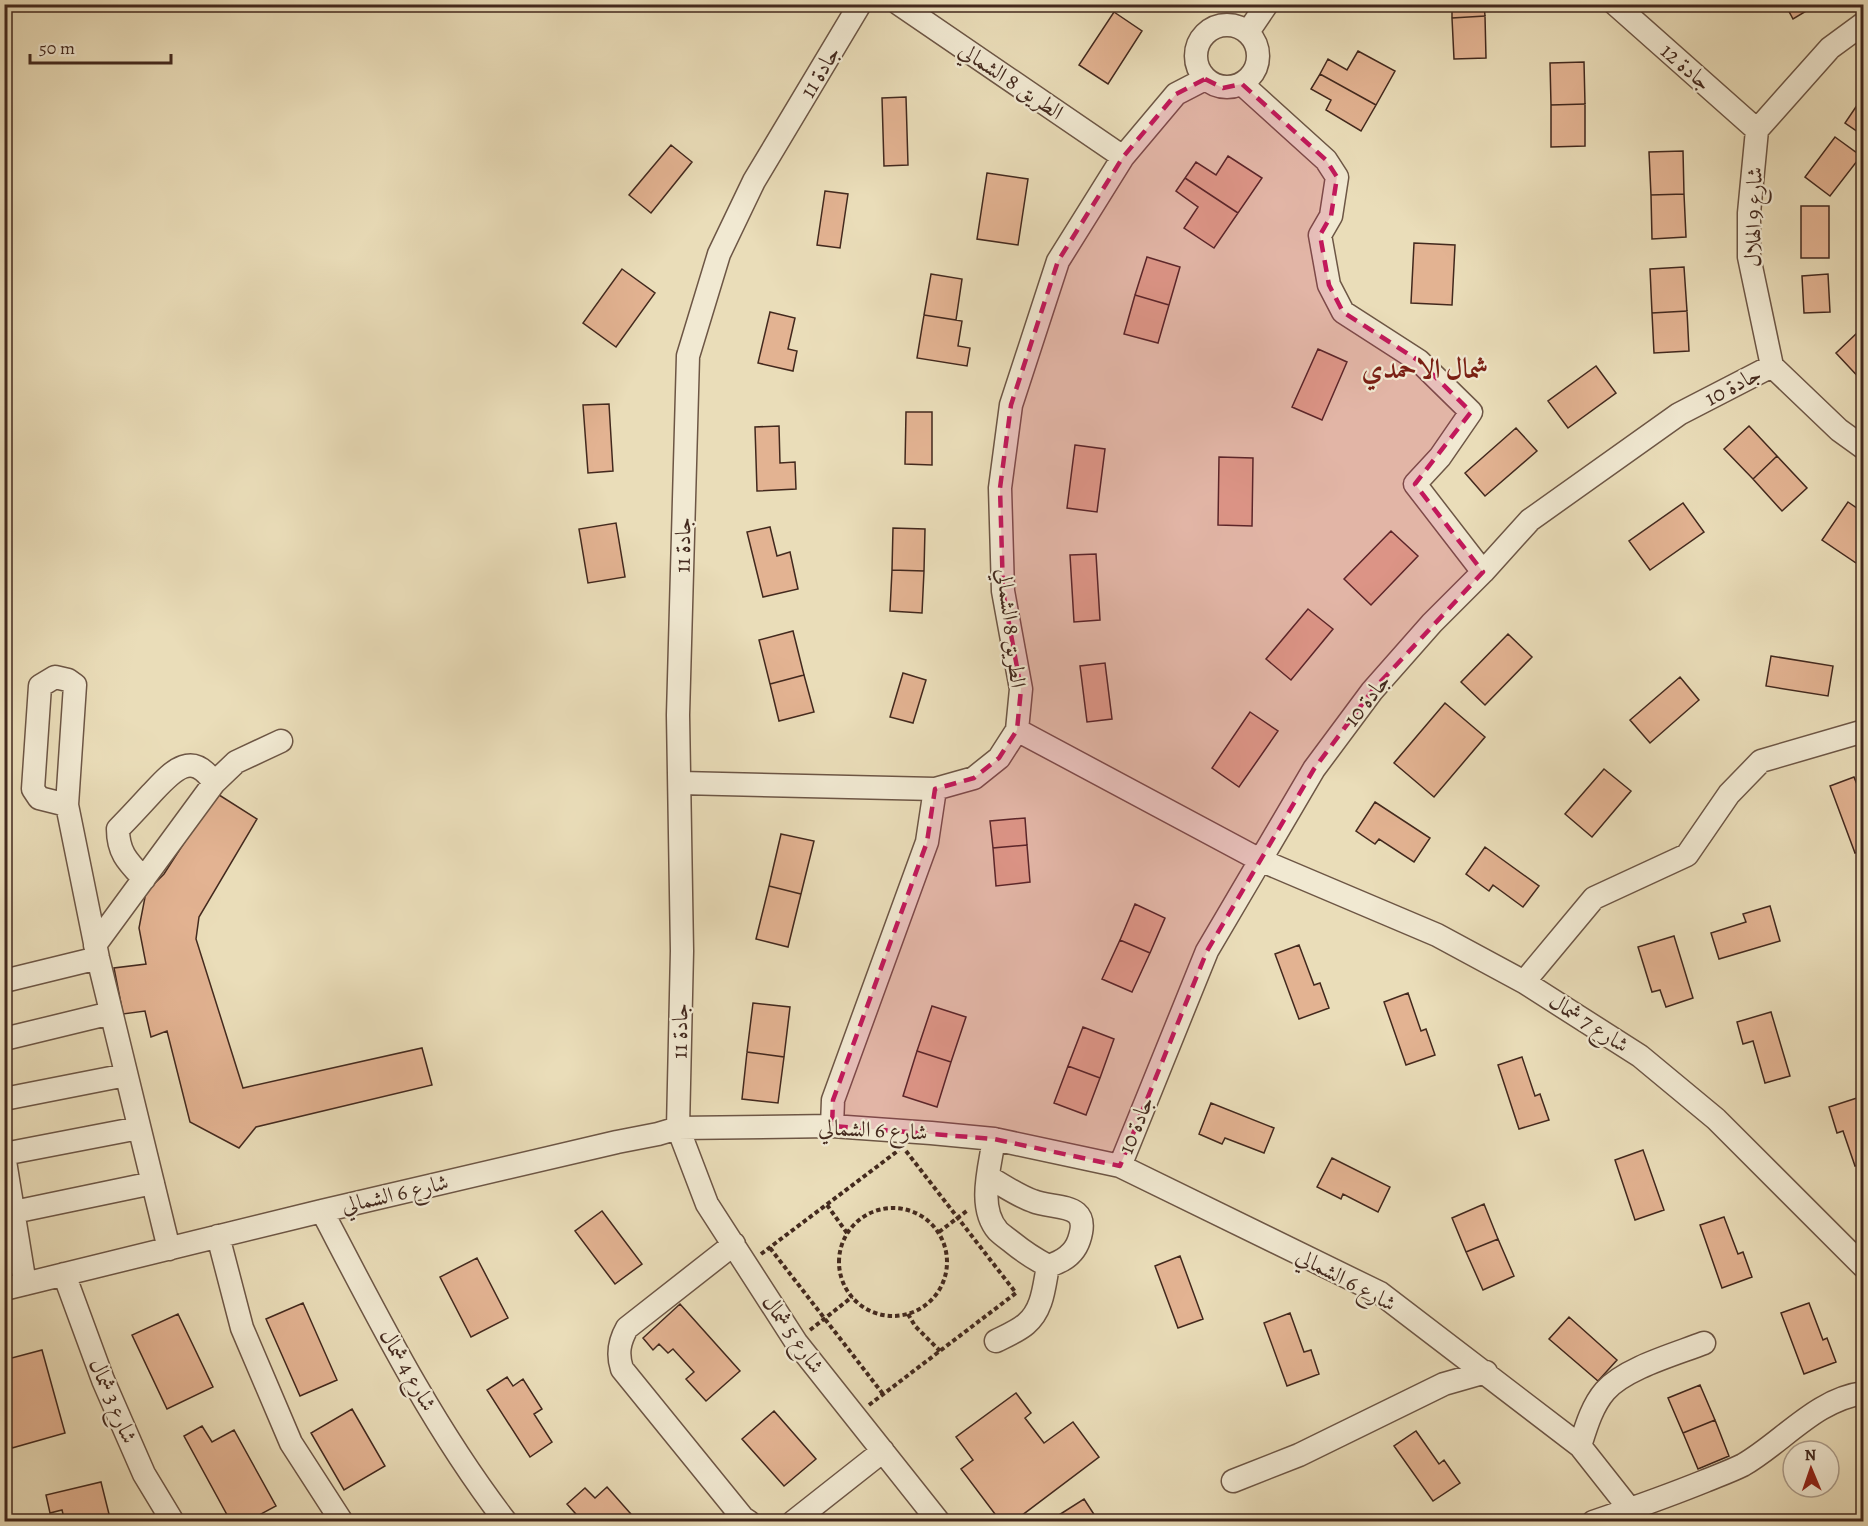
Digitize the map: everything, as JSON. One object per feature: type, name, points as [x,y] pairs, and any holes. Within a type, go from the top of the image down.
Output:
[{"type":"street","name":"جادة 11","points":[[678,1128],[682,951],[681,783],[678,715],[688,356],[719,254],[749,192],[861,4]]},
{"type":"street","name":"الطريق 8 الشمالي","points":[[899,4],[1123,157]]},
{"type":"street","points":[[1248,32],[1267,4]]},
{"type":"street","name":"جادة 12","points":[[1615,4],[1757,130]]},
{"type":"street","points":[[1757,130],[1830,48],[1863,23]]},
{"type":"street","points":[[1233,25],[1248,32],[1257,44],[1259,60],[1254,74],[1242,84],[1223,88],[1205,79],[1196,66],[1195,49],[1203,35],[1217,26],[1233,25]]},
{"type":"street","name":"الطريق 8 الشمالي","points":[[681,783],[935,789],[974,778],[999,758],[1017,730],[1021,689],[1003,591],[1000,488],[1011,405],[1058,261],[1123,157],[1176,94],[1205,79]]},
{"type":"street","points":[[1242,84],[1326,160],[1337,177],[1330,216],[1320,235],[1329,285],[1343,312],[1419,361],[1471,412],[1440,457],[1415,484],[1482,572]]},
{"type":"street","name":"شارع 9 الهلال","points":[[1757,130],[1749,213],[1749,257],[1772,366]]},
{"type":"street","points":[[1772,366],[1839,430],[1863,448]]},
{"type":"street","name":"جادة 10","points":[[1120,1166],[1207,951],[1314,769],[1372,691],[1432,622],[1530,520],[1679,414],[1772,366]]},
{"type":"street","points":[[67,805],[39,798],[33,789],[40,686],[55,677],[68,680],[75,685],[67,805],[96,951],[169,1249]]},
{"type":"street","name":"شارع 7 شمال","points":[[1017,730],[1260,860],[1437,935],[1524,982],[1640,1056],[1716,1119],[1863,1267]]},
{"type":"street","points":[[1524,982],[1594,898],[1687,855],[1729,794],[1761,761],[1863,731]]},
{"type":"street","points":[[4,981],[96,951],[144,879],[214,783],[236,762],[281,741]]},
{"type":"street","points":[[144,879],[126,860],[118,844],[118,829],[174,770],[191,765],[206,771],[214,783]]},
{"type":"street","points":[[832,1126],[833,1100],[927,842],[935,789]]},
{"type":"street","points":[[4,1039],[111,1013]]},
{"type":"street","points":[[4,1099],[126,1075]]},
{"type":"street","name":"شارع 6 الشمالي","points":[[15,1286],[678,1128],[832,1126],[994,1139],[1120,1166],[1380,1293],[1580,1446],[1635,1515]]},
{"type":"street","points":[[15,1286],[14,1212],[4,1155],[139,1128]]},
{"type":"street","name":"شارع 5 شمال","points":[[678,1128],[707,1204],[796,1342],[939,1521]]},
{"type":"street","points":[[987,1188],[1034,1202],[1067,1207],[1078,1215],[1081,1227],[1077,1245],[1065,1259],[1048,1266],[1032,1258],[998,1231],[992,1222],[987,1188],[994,1139]]},
{"type":"street","points":[[14,1212],[153,1183]]},
{"type":"street","name":"شارع 4 شمال","points":[[322,1211],[400,1359],[476,1483],[506,1521]]},
{"type":"street","points":[[218,1236],[243,1329],[286,1432],[342,1521]]},
{"type":"street","points":[[740,1254],[627,1328],[618,1352],[622,1369],[743,1518],[749,1521]]},
{"type":"street","points":[[996,1341],[1026,1325],[1034,1316],[1043,1296],[1048,1266]]},
{"type":"street","name":"شارع 3 شمال","points":[[64,1274],[112,1401],[144,1474],[173,1521]]},
{"type":"street","points":[[1580,1446],[1592,1412],[1605,1390],[1632,1371],[1704,1343]]},
{"type":"street","points":[[1233,1481],[1299,1455],[1444,1384],[1486,1372]]},
{"type":"street","points":[[1593,1521],[1635,1515],[1742,1465],[1779,1441],[1815,1411],[1851,1394],[1863,1392]]},
{"type":"street","points":[[793,1521],[883,1451]]},
{"type":"path","points":[[740,1254],[770,1248],[903,1147],[1016,1293],[854,1417]]},
{"type":"path","points":[[939,1232],[973,1206],[987,1188]]},
{"type":"path","points":[[827,1205],[847,1233]]},
{"type":"path","points":[[893,1208],[904,1209],[923,1217],[939,1232],[944,1242],[947,1264],[942,1286],[928,1303],[908,1314],[898,1316],[878,1314],[860,1304],[846,1288],[839,1266],[839,1254],[847,1233],[862,1217],[872,1212],[893,1208]]},
{"type":"path","points":[[770,1248],[884,1394]]},
{"type":"path","points":[[796,1342],[852,1297]]},
{"type":"path","points":[[908,1314],[915,1326],[940,1351]]},
{"type":"highlighted area","points":[[1205,79],[1223,88],[1242,84],[1326,160],[1337,177],[1331,216],[1320,235],[1329,285],[1343,312],[1419,361],[1471,412],[1415,484],[1483,572],[1372,691],[1314,769],[1207,951],[1120,1166],[994,1139],[832,1126],[833,1100],[927,842],[935,789],[974,778],[999,758],[1017,730],[1021,689],[1003,591],[1000,488],[1011,405],[1058,261],[1123,157],[1176,94]]},
{"type":"building","points":[[1452,4],[1484,4],[1485,16],[1452,18]]},
{"type":"building","points":[[1785,4],[1818,4],[1793,19]]},
{"type":"building","points":[[1114,12],[1142,31],[1108,84],[1079,65]]},
{"type":"building","points":[[1485,16],[1486,58],[1454,59],[1452,18]]},
{"type":"building","points":[[1358,51],[1395,71],[1376,105],[1320,74],[1328,59],[1347,70]]},
{"type":"building","points":[[1584,62],[1585,104],[1551,105],[1550,63]]},
{"type":"building","points":[[1320,74],[1376,105],[1361,131],[1326,110],[1331,100],[1311,89]]},
{"type":"building","points":[[1864,95],[1864,136],[1845,123]]},
{"type":"building","points":[[906,97],[908,165],[884,166],[882,98]]},
{"type":"building","points":[[1585,104],[1585,146],[1551,147],[1551,105]]},
{"type":"building","points":[[1835,137],[1861,156],[1830,196],[1805,177]]},
{"type":"building","points":[[671,145],[692,162],[651,213],[629,195]]},
{"type":"building","points":[[1683,151],[1684,194],[1651,195],[1649,152]]},
{"type":"building","points":[[1228,156],[1262,178],[1238,213],[1185,178],[1196,162],[1216,175]]},
{"type":"building","points":[[987,173],[1028,179],[1018,245],[977,239]]},
{"type":"building","points":[[1185,178],[1238,213],[1214,248],[1184,228],[1198,207],[1176,191]]},
{"type":"building","points":[[825,191],[848,194],[840,248],[817,245]]},
{"type":"building","points":[[1684,194],[1686,237],[1652,239],[1651,195]]},
{"type":"building","points":[[1801,206],[1829,206],[1829,258],[1801,258]]},
{"type":"building","points":[[1414,243],[1455,245],[1452,305],[1411,303]]},
{"type":"building","points":[[1147,257],[1180,267],[1169,305],[1135,295]]},
{"type":"building","points":[[1684,267],[1687,311],[1652,313],[1650,269]]},
{"type":"building","points":[[622,269],[655,293],[616,347],[583,323]]},
{"type":"building","points":[[931,274],[962,279],[956,320],[924,315]]},
{"type":"building","points":[[1828,274],[1830,312],[1804,313],[1802,276]]},
{"type":"building","points":[[1135,295],[1169,305],[1158,343],[1124,334]]},
{"type":"building","points":[[1687,311],[1689,351],[1654,353],[1652,313]]},
{"type":"building","points":[[770,312],[795,318],[788,349],[797,351],[793,371],[758,363]]},
{"type":"building","points":[[924,315],[962,321],[958,346],[970,348],[967,366],[917,358]]},
{"type":"building","points":[[1858,332],[1864,338],[1863,382],[1836,353]]},
{"type":"building","points":[[1318,349],[1347,362],[1322,420],[1292,407]]},
{"type":"building","points":[[1596,366],[1616,393],[1568,428],[1548,401]]},
{"type":"building","points":[[609,404],[613,471],[588,473],[583,405]]},
{"type":"building","points":[[906,412],[932,412],[932,465],[905,464]]},
{"type":"building","points":[[779,426],[780,463],[795,462],[796,489],[757,491],[755,427]]},
{"type":"building","points":[[1749,426],[1777,456],[1753,479],[1724,449]]},
{"type":"building","points":[[1516,428],[1537,451],[1485,496],[1465,473]]},
{"type":"building","points":[[1075,445],[1105,449],[1097,512],[1067,508]]},
{"type":"building","points":[[1777,456],[1807,488],[1782,511],[1753,479]]},
{"type":"building","points":[[1219,457],[1253,458],[1252,526],[1218,525]]},
{"type":"building","points":[[1848,502],[1864,513],[1864,557],[1859,565],[1822,540]]},
{"type":"building","points":[[1683,503],[1704,532],[1650,570],[1629,541]]},
{"type":"building","points":[[616,523],[625,577],[588,583],[579,529]]},
{"type":"building","points":[[770,527],[777,556],[790,552],[798,589],[763,597],[747,532]]},
{"type":"building","points":[[893,528],[925,529],[924,571],[892,570]]},
{"type":"building","points":[[1391,531],[1418,556],[1371,605],[1344,579]]},
{"type":"building","points":[[1096,554],[1100,620],[1074,622],[1070,555]]},
{"type":"building","points":[[892,570],[924,571],[922,613],[890,611]]},
{"type":"building","points":[[1308,609],[1333,629],[1291,680],[1266,659]]},
{"type":"building","points":[[793,631],[804,675],[770,684],[759,640]]},
{"type":"building","points":[[1508,634],[1532,657],[1485,705],[1461,682]]},
{"type":"building","points":[[1771,656],[1833,666],[1828,696],[1766,686]]},
{"type":"building","points":[[1105,663],[1112,719],[1087,722],[1080,666]]},
{"type":"building","points":[[903,673],[926,680],[913,723],[890,717]]},
{"type":"building","points":[[804,675],[814,712],[779,721],[770,684]]},
{"type":"building","points":[[1680,677],[1699,700],[1650,743],[1630,720]]},
{"type":"building","points":[[1445,703],[1485,737],[1434,797],[1394,763]]},
{"type":"building","points":[[1250,712],[1278,731],[1239,787],[1212,768]]},
{"type":"building","points":[[1604,769],[1631,791],[1592,837],[1565,814]]},
{"type":"building","points":[[1854,777],[1864,802],[1864,850],[1855,853],[1830,786]]},
{"type":"building","points":[[216,793],[257,819],[199,917],[196,939],[243,1088],[422,1048],[432,1085],[256,1127],[239,1148],[190,1122],[167,1031],[151,1037],[145,1011],[123,1014],[114,968],[146,964],[139,928],[146,892],[164,874]]},
{"type":"building","points":[[1375,802],[1430,838],[1414,862],[1379,839],[1375,844],[1356,831]]},
{"type":"building","points":[[1025,818],[1027,845],[993,848],[990,821]]},
{"type":"building","points":[[781,834],[814,841],[801,894],[769,886]]},
{"type":"building","points":[[1027,845],[1030,882],[996,886],[993,848]]},
{"type":"building","points":[[1485,847],[1539,886],[1523,907],[1493,885],[1489,891],[1466,874]]},
{"type":"building","points":[[769,886],[801,894],[788,947],[756,939]]},
{"type":"building","points":[[1135,904],[1165,918],[1150,953],[1120,940]]},
{"type":"building","points":[[1770,906],[1780,941],[1719,959],[1711,933],[1746,922],[1743,914]]},
{"type":"building","points":[[1674,936],[1693,998],[1666,1007],[1660,990],[1652,992],[1638,947]]},
{"type":"building","points":[[1120,940],[1150,953],[1132,992],[1102,979]]},
{"type":"building","points":[[1299,945],[1314,985],[1320,983],[1329,1008],[1299,1019],[1275,954]]},
{"type":"building","points":[[1408,993],[1421,1031],[1426,1029],[1435,1055],[1406,1065],[1384,1002]]},
{"type":"building","points":[[753,1003],[790,1007],[784,1057],[747,1052]]},
{"type":"building","points":[[932,1006],[966,1017],[951,1062],[917,1051]]},
{"type":"building","points":[[1771,1012],[1790,1076],[1765,1083],[1753,1041],[1743,1044],[1737,1022]]},
{"type":"building","points":[[1083,1027],[1114,1039],[1100,1078],[1068,1066]]},
{"type":"building","points":[[917,1051],[951,1062],[937,1107],[903,1096]]},
{"type":"building","points":[[747,1052],[784,1057],[778,1103],[742,1099]]},
{"type":"building","points":[[1522,1057],[1535,1096],[1540,1094],[1549,1120],[1519,1129],[1498,1065]]},
{"type":"building","points":[[1068,1066],[1100,1078],[1086,1115],[1054,1103]]},
{"type":"building","points":[[1860,1097],[1864,1108],[1864,1163],[1855,1166],[1843,1131],[1837,1133],[1829,1107]]},
{"type":"building","points":[[1211,1103],[1274,1128],[1264,1153],[1225,1138],[1222,1144],[1199,1134]]},
{"type":"building","points":[[1643,1150],[1664,1210],[1635,1220],[1615,1160]]},
{"type":"building","points":[[1332,1158],[1390,1187],[1378,1212],[1343,1194],[1341,1199],[1317,1187]]},
{"type":"building","points":[[1484,1204],[1498,1239],[1466,1252],[1452,1218]]},
{"type":"building","points":[[602,1211],[642,1264],[615,1284],[575,1231]]},
{"type":"building","points":[[1724,1217],[1738,1254],[1743,1252],[1752,1277],[1722,1288],[1700,1225]]},
{"type":"building","points":[[1498,1239],[1514,1276],[1483,1290],[1466,1252]]},
{"type":"building","points":[[1180,1256],[1203,1319],[1178,1328],[1155,1266]]},
{"type":"building","points":[[477,1258],[508,1318],[471,1337],[440,1277]]},
{"type":"building","points":[[303,1303],[337,1380],[300,1396],[266,1319]]},
{"type":"building","points":[[1809,1303],[1823,1340],[1827,1338],[1836,1362],[1804,1374],[1781,1313]]},
{"type":"building","points":[[680,1304],[740,1371],[706,1401],[686,1379],[694,1372],[673,1349],[668,1353],[659,1344],[653,1350],[643,1338]]},
{"type":"building","points":[[1290,1313],[1304,1352],[1311,1350],[1319,1374],[1287,1386],[1264,1323]]},
{"type":"building","points":[[178,1314],[213,1387],[167,1409],[132,1335]]},
{"type":"building","points":[[1569,1317],[1617,1360],[1598,1381],[1549,1339]]},
{"type":"building","points":[[42,1350],[65,1433],[12,1448],[4,1419],[4,1360]]},
{"type":"building","points":[[507,1377],[513,1386],[523,1379],[542,1409],[534,1414],[552,1442],[530,1457],[487,1390]]},
{"type":"building","points":[[1700,1385],[1715,1420],[1683,1433],[1668,1398]]},
{"type":"building","points":[[1016,1393],[1031,1413],[1025,1418],[1044,1443],[1073,1422],[1099,1457],[1013,1522],[1001,1522],[961,1469],[973,1460],[956,1437]]},
{"type":"building","points":[[352,1409],[385,1466],[344,1490],[311,1433]]},
{"type":"building","points":[[774,1411],[816,1459],[784,1486],[742,1439]]},
{"type":"building","points":[[1715,1420],[1729,1456],[1698,1469],[1683,1433]]},
{"type":"building","points":[[202,1426],[212,1442],[234,1430],[276,1506],[246,1522],[231,1522],[184,1436]]},
{"type":"building","points":[[1416,1431],[1439,1464],[1444,1460],[1460,1483],[1433,1501],[1394,1446]]},
{"type":"building","points":[[101,1482],[111,1522],[74,1522],[74,1520],[65,1522],[62,1510],[50,1513],[46,1495]]},
{"type":"building","points":[[607,1487],[638,1522],[583,1522],[567,1504],[585,1488],[595,1498]]},
{"type":"building","points":[[1084,1499],[1099,1522],[1051,1522],[1051,1520]]},
{"type":"district","name":"شمال الاحمدي","points":[[1425,369]]}]
